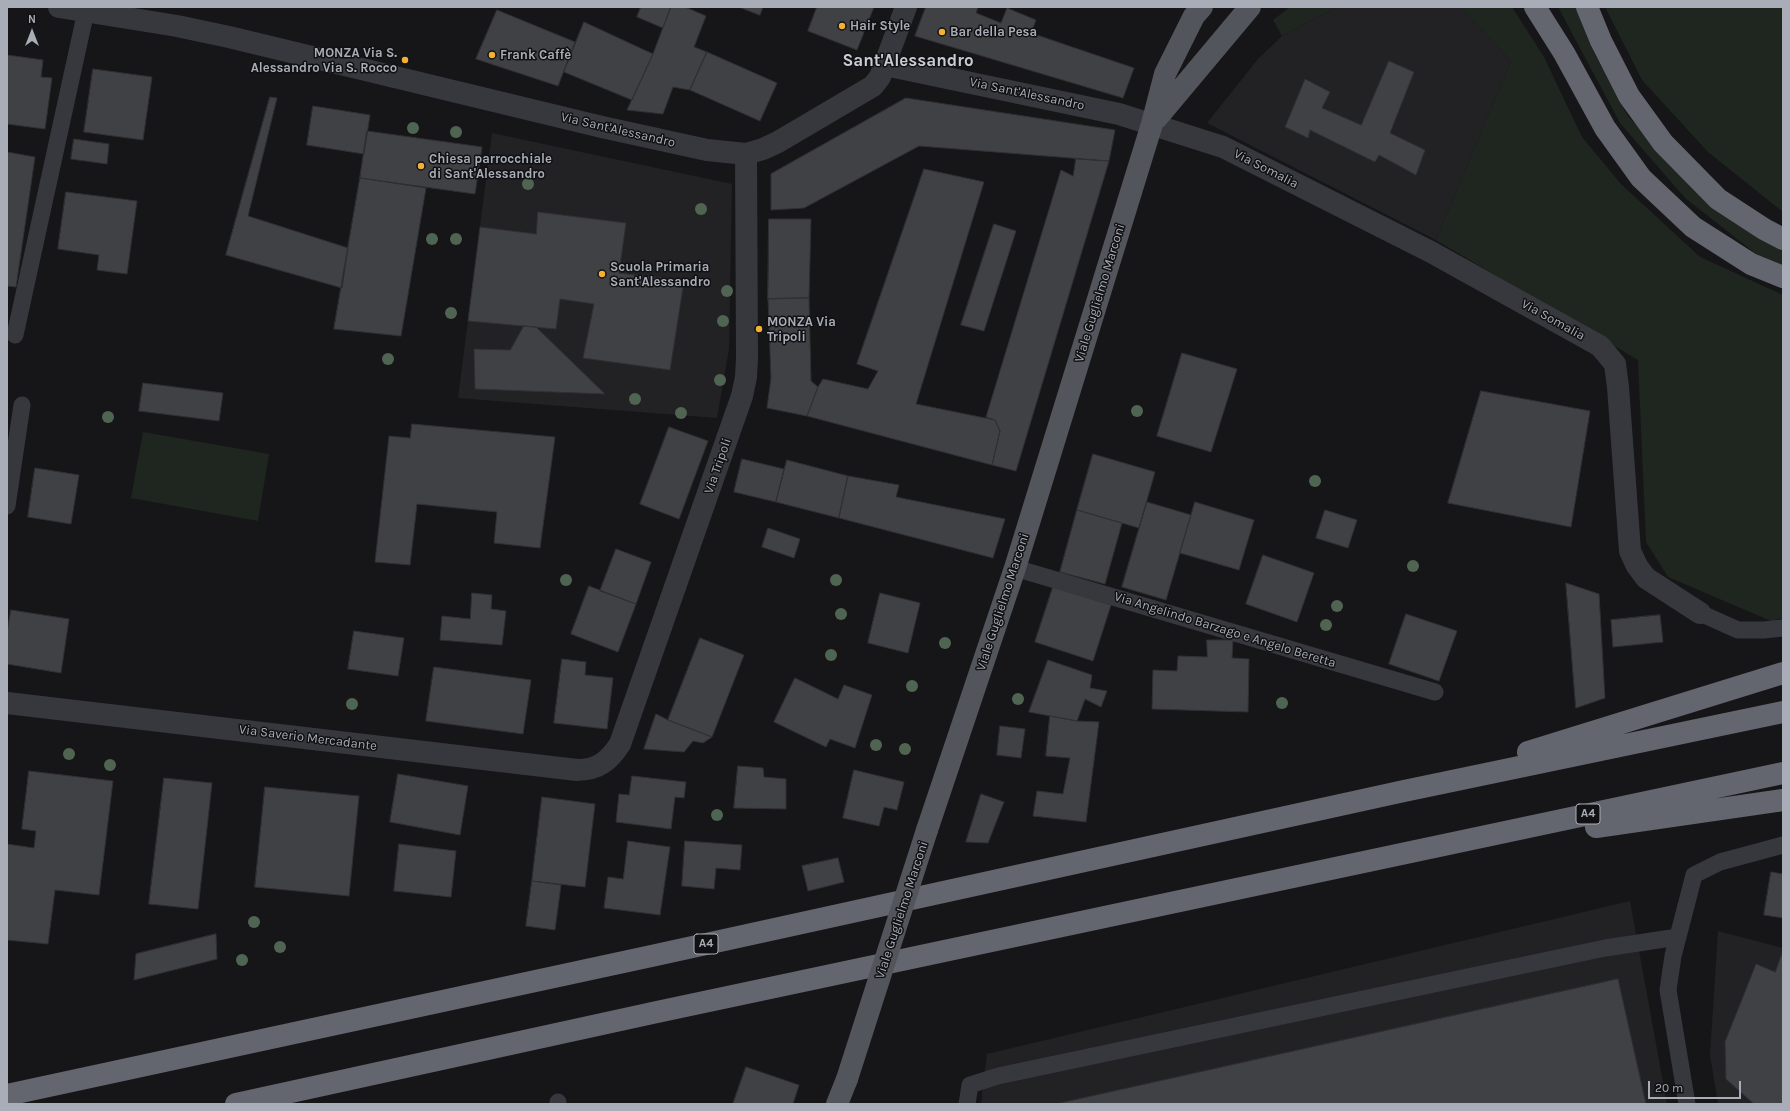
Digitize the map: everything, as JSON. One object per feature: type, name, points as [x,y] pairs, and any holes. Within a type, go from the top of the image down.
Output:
[{"type":"highway","points":[[1535,7],[1564,53],[1605,128],[1641,178],[1694,227],[1751,264],[1783,277]]},
{"type":"highway","points":[[1587,7],[1601,41],[1629,96],[1663,143],[1718,199],[1764,229],[1783,239]]},
{"type":"highway","points":[[1404,791],[1783,673]]},
{"type":"highway","name":"A4","points":[[7,1095],[656,955],[1404,791],[1783,712]]},
{"type":"highway","name":"A4","points":[[236,1104],[673,1008],[1783,773]]},
{"type":"highway","points":[[1392,856],[1783,800]]},
{"type":"main road","name":"Viale Guglielmo Marconi","points":[[837,1104],[848,1079],[927,830],[1016,568],[1152,124],[1165,74],[1194,16],[1202,7]]},
{"type":"main road","name":"Viale Guglielmo Marconi","points":[[1152,124],[1250,7]]},
{"type":"street","name":"Via Sant'Alessandro","points":[[59,7],[228,36],[602,127],[707,150],[746,154],[763,149],[778,142],[873,86],[880,77],[885,65],[1076,104],[1152,124]]},
{"type":"street","points":[[885,65],[906,7]]},
{"type":"street","name":"Via Somalia","points":[[1152,124],[1223,147],[1431,252],[1600,346],[1614,364],[1618,387],[1630,551],[1637,566],[1646,578],[1700,613]]},
{"type":"street","name":"Via Tripoli","points":[[607,761],[620,744],[742,396],[746,377],[747,358],[746,154]]},
{"type":"street","name":"Via Saverio Mercadante","points":[[7,703],[577,770],[588,770],[599,767],[607,761]]},
{"type":"lane","points":[[15,335],[86,11]]},
{"type":"lane","points":[[7,506],[22,405]]},
{"type":"lane","name":"Via Angelindo Barzago e Angelo Beretta","points":[[1016,568],[1435,692]]},
{"type":"lane","name":"Via Somalia","points":[[1700,613],[1738,630],[1783,628]]},
{"type":"lane","points":[[1688,1104],[1668,990],[1673,956],[1694,875],[1720,862],[1783,845]]},
{"type":"lane","points":[[967,1104],[970,1085],[998,1076],[1590,952],[1678,937]]},
{"type":"shaded area","points":[[1290,7],[1337,7],[1282,36],[1273,20]]},
{"type":"shaded area","points":[[1337,7],[1460,7],[1511,61],[1436,240],[1207,123],[1258,59],[1282,36]]},
{"type":"shaded area","points":[[1460,7],[1512,7],[1544,57],[1582,137],[1621,184],[1700,257],[1783,295],[1783,618],[1771,621],[1668,577],[1646,542],[1638,360],[1436,240],[1511,61]]},
{"type":"shaded area","points":[[1558,7],[1577,7],[1593,51],[1627,115],[1705,201],[1776,248],[1783,251],[1783,265],[1755,253],[1685,198],[1620,123]]},
{"type":"shaded area","points":[[1605,7],[1783,7],[1783,212],[1708,152],[1642,80]]},
{"type":"shaded area","name":"Scuola Primaria Sant'Alessandro","points":[[492,133],[732,184],[729,349],[717,418],[458,398]]},
{"type":"shaded area","points":[[143,432],[269,454],[258,521],[131,498]]},
{"type":"shaded area","points":[[1630,901],[1667,1104],[981,1104],[987,1054]]},
{"type":"shaded area","points":[[1718,931],[1783,948],[1783,1104],[1718,1104],[1710,1055]]},
{"type":"building","points":[[641,7],[671,7],[663,28],[637,17]]},
{"type":"building","points":[[671,7],[685,7],[706,16],[694,47],[707,52],[690,90],[673,87],[663,114],[627,110],[653,54]]},
{"type":"building","points":[[739,7],[763,7],[760,15]]},
{"type":"building","points":[[817,7],[874,7],[857,50],[808,31]]},
{"type":"building","points":[[926,7],[978,7],[976,13],[1001,23],[1007,8],[1036,20],[1031,33],[1134,68],[1123,98],[915,36]]},
{"type":"building","points":[[497,10],[575,42],[558,86],[476,59]]},
{"type":"building","points":[[584,22],[653,54],[632,100],[564,72]]},
{"type":"building","points":[[707,52],[777,83],[760,121],[690,90]]},
{"type":"building","points":[[7,55],[43,60],[41,77],[52,78],[45,129],[7,124]]},
{"type":"building","points":[[1389,61],[1414,72],[1390,133],[1425,150],[1416,175],[1379,155],[1375,162],[1310,130],[1308,138],[1285,127],[1305,79],[1330,92],[1322,108],[1361,125]]},
{"type":"building","points":[[93,69],[152,77],[143,140],[84,132]]},
{"type":"building","points":[[270,97],[277,98],[248,216],[348,248],[342,288],[226,255]]},
{"type":"building","points":[[906,98],[1115,130],[1109,161],[919,146],[804,208],[771,210],[771,174]]},
{"type":"building","points":[[313,106],[370,115],[364,154],[307,145]]},
{"type":"building","name":"Chiesa parrocchiale di Sant'Alessandro","points":[[367,131],[482,147],[475,194],[360,178]]},
{"type":"building","points":[[74,139],[109,144],[107,164],[71,159]]},
{"type":"building","points":[[7,152],[35,157],[16,287],[7,286]]},
{"type":"building","points":[[1076,159],[1109,161],[1016,471],[992,465],[1000,431],[995,420],[986,417],[1061,170],[1073,176]]},
{"type":"building","points":[[924,169],[984,182],[916,404],[995,420],[1000,431],[992,465],[807,416],[818,387],[823,379],[868,389],[878,371],[857,364]]},
{"type":"building","points":[[360,178],[426,188],[401,336],[334,329]]},
{"type":"building","points":[[66,192],[137,201],[127,274],[97,270],[99,255],[58,249]]},
{"type":"building","points":[[538,212],[626,223],[619,273],[684,281],[670,370],[583,358],[594,304],[560,299],[556,329],[468,321],[480,227],[536,234]]},
{"type":"building","points":[[769,219],[811,219],[809,298],[768,299]]},
{"type":"building","points":[[994,224],[1016,231],[984,331],[961,325]]},
{"type":"building","points":[[809,298],[811,381],[818,387],[807,416],[767,408],[771,378],[768,299]]},
{"type":"building","points":[[524,326],[536,327],[605,394],[475,389],[474,349],[510,350]]},
{"type":"building","points":[[1182,353],[1237,369],[1211,452],[1157,436]]},
{"type":"building","points":[[143,383],[223,393],[219,421],[139,411]]},
{"type":"building","points":[[1481,391],[1590,411],[1571,527],[1448,503]]},
{"type":"building","points":[[412,424],[555,437],[540,548],[494,543],[497,512],[417,504],[410,565],[375,562],[389,436],[410,438]]},
{"type":"building","points":[[669,427],[708,441],[679,519],[640,504]]},
{"type":"building","points":[[1093,454],[1155,472],[1139,528],[1077,510]]},
{"type":"building","points":[[742,459],[784,469],[776,502],[734,492]]},
{"type":"building","points":[[787,460],[848,476],[839,518],[776,502]]},
{"type":"building","points":[[35,468],[79,475],[71,524],[28,517]]},
{"type":"building","points":[[848,476],[899,485],[896,497],[1005,519],[993,558],[839,518]]},
{"type":"building","points":[[1147,502],[1191,515],[1166,600],[1122,587]]},
{"type":"building","points":[[1195,502],[1254,520],[1239,570],[1180,553]]},
{"type":"building","points":[[1077,510],[1122,523],[1105,584],[1060,572]]},
{"type":"building","points":[[1325,510],[1357,520],[1348,548],[1316,538]]},
{"type":"building","points":[[768,528],[800,539],[794,558],[762,547]]},
{"type":"building","points":[[616,549],[651,562],[636,604],[600,591]]},
{"type":"building","points":[[1263,555],[1314,573],[1297,622],[1246,604]]},
{"type":"building","points":[[1566,583],[1599,594],[1605,698],[1576,708]]},
{"type":"building","points":[[589,586],[636,604],[618,652],[571,634]]},
{"type":"building","points":[[1053,587],[1111,605],[1093,661],[1035,642]]},
{"type":"building","points":[[472,593],[492,595],[491,609],[506,611],[502,645],[440,640],[442,616],[470,619]]},
{"type":"building","points":[[880,593],[920,603],[908,653],[868,643]]},
{"type":"building","points":[[11,610],[69,619],[61,673],[7,664],[7,633]]},
{"type":"building","points":[[1406,614],[1457,631],[1439,681],[1389,664]]},
{"type":"building","points":[[1660,615],[1663,642],[1613,647],[1611,620]]},
{"type":"building","points":[[354,631],[404,638],[398,676],[348,669]]},
{"type":"building","points":[[700,638],[744,655],[712,737],[668,720]]},
{"type":"building","points":[[1207,640],[1233,640],[1232,658],[1249,659],[1248,712],[1152,709],[1153,670],[1177,671],[1178,656],[1207,657]]},
{"type":"building","points":[[562,659],[586,662],[585,675],[613,678],[607,729],[554,723]]},
{"type":"building","points":[[1048,660],[1092,675],[1090,688],[1107,691],[1101,707],[1085,699],[1077,721],[1029,712]]},
{"type":"building","points":[[434,667],[531,680],[523,734],[426,721]]},
{"type":"building","points":[[795,678],[838,699],[844,685],[872,695],[855,748],[830,739],[826,747],[774,722]]},
{"type":"building","points":[[656,714],[712,737],[703,743],[693,741],[684,752],[644,749]]},
{"type":"building","points":[[1050,716],[1077,721],[1099,722],[1086,822],[1033,816],[1037,791],[1063,794],[1070,758],[1046,756]]},
{"type":"building","points":[[1000,726],[1025,729],[1021,758],[997,755]]},
{"type":"building","points":[[738,766],[763,768],[764,777],[786,779],[786,809],[734,808]]},
{"type":"building","points":[[854,770],[904,782],[897,810],[884,807],[879,826],[843,818]]},
{"type":"building","points":[[29,771],[113,781],[99,895],[55,890],[48,944],[7,940],[7,844],[34,848],[36,831],[22,829]]},
{"type":"building","points":[[398,774],[468,786],[460,835],[390,822]]},
{"type":"building","points":[[632,776],[686,782],[684,798],[675,797],[671,829],[616,822],[619,794],[629,795]]},
{"type":"building","points":[[164,778],[212,783],[198,909],[149,904]]},
{"type":"building","points":[[265,787],[359,796],[349,896],[255,887]]},
{"type":"building","points":[[981,794],[1004,802],[988,843],[966,842]]},
{"type":"building","points":[[542,797],[595,804],[585,887],[532,881]]},
{"type":"building","points":[[628,841],[670,847],[660,915],[604,908],[608,877],[623,879]]},
{"type":"building","points":[[685,841],[742,845],[740,870],[716,868],[714,889],[682,886]]},
{"type":"building","points":[[399,844],[456,851],[451,897],[394,891]]},
{"type":"building","points":[[838,858],[844,882],[808,891],[802,866]]},
{"type":"building","points":[[1771,872],[1783,874],[1783,918],[1764,915]]},
{"type":"building","points":[[532,881],[561,885],[555,930],[526,926]]},
{"type":"building","points":[[216,934],[217,959],[134,980],[136,954]]},
{"type":"building","points":[[1783,951],[1783,1104],[1754,1104],[1726,1079],[1725,1042],[1756,964],[1775,972]]},
{"type":"building","points":[[1618,979],[1646,1104],[1056,1104]]},
{"type":"building","points":[[746,1067],[799,1085],[793,1104],[733,1104]]},
{"type":"place","name":"Hair Style","points":[[842,26]]},
{"type":"place","name":"Bar della Pesa","points":[[942,32]]},
{"type":"place","name":"Frank Caffè","points":[[492,55]]},
{"type":"place","name":"MONZA Via S. Alessandro Via S. Rocco","points":[[405,60]]},
{"type":"place","name":"Chiesa parrocchiale di Sant'Alessandro","points":[[421,166]]},
{"type":"place","name":"Scuola Primaria Sant'Alessandro","points":[[602,274]]},
{"type":"place","name":"MONZA Via Tripoli","points":[[759,329]]},
{"type":"district","name":"Sant'Alessandro","points":[[908,61]]}]
